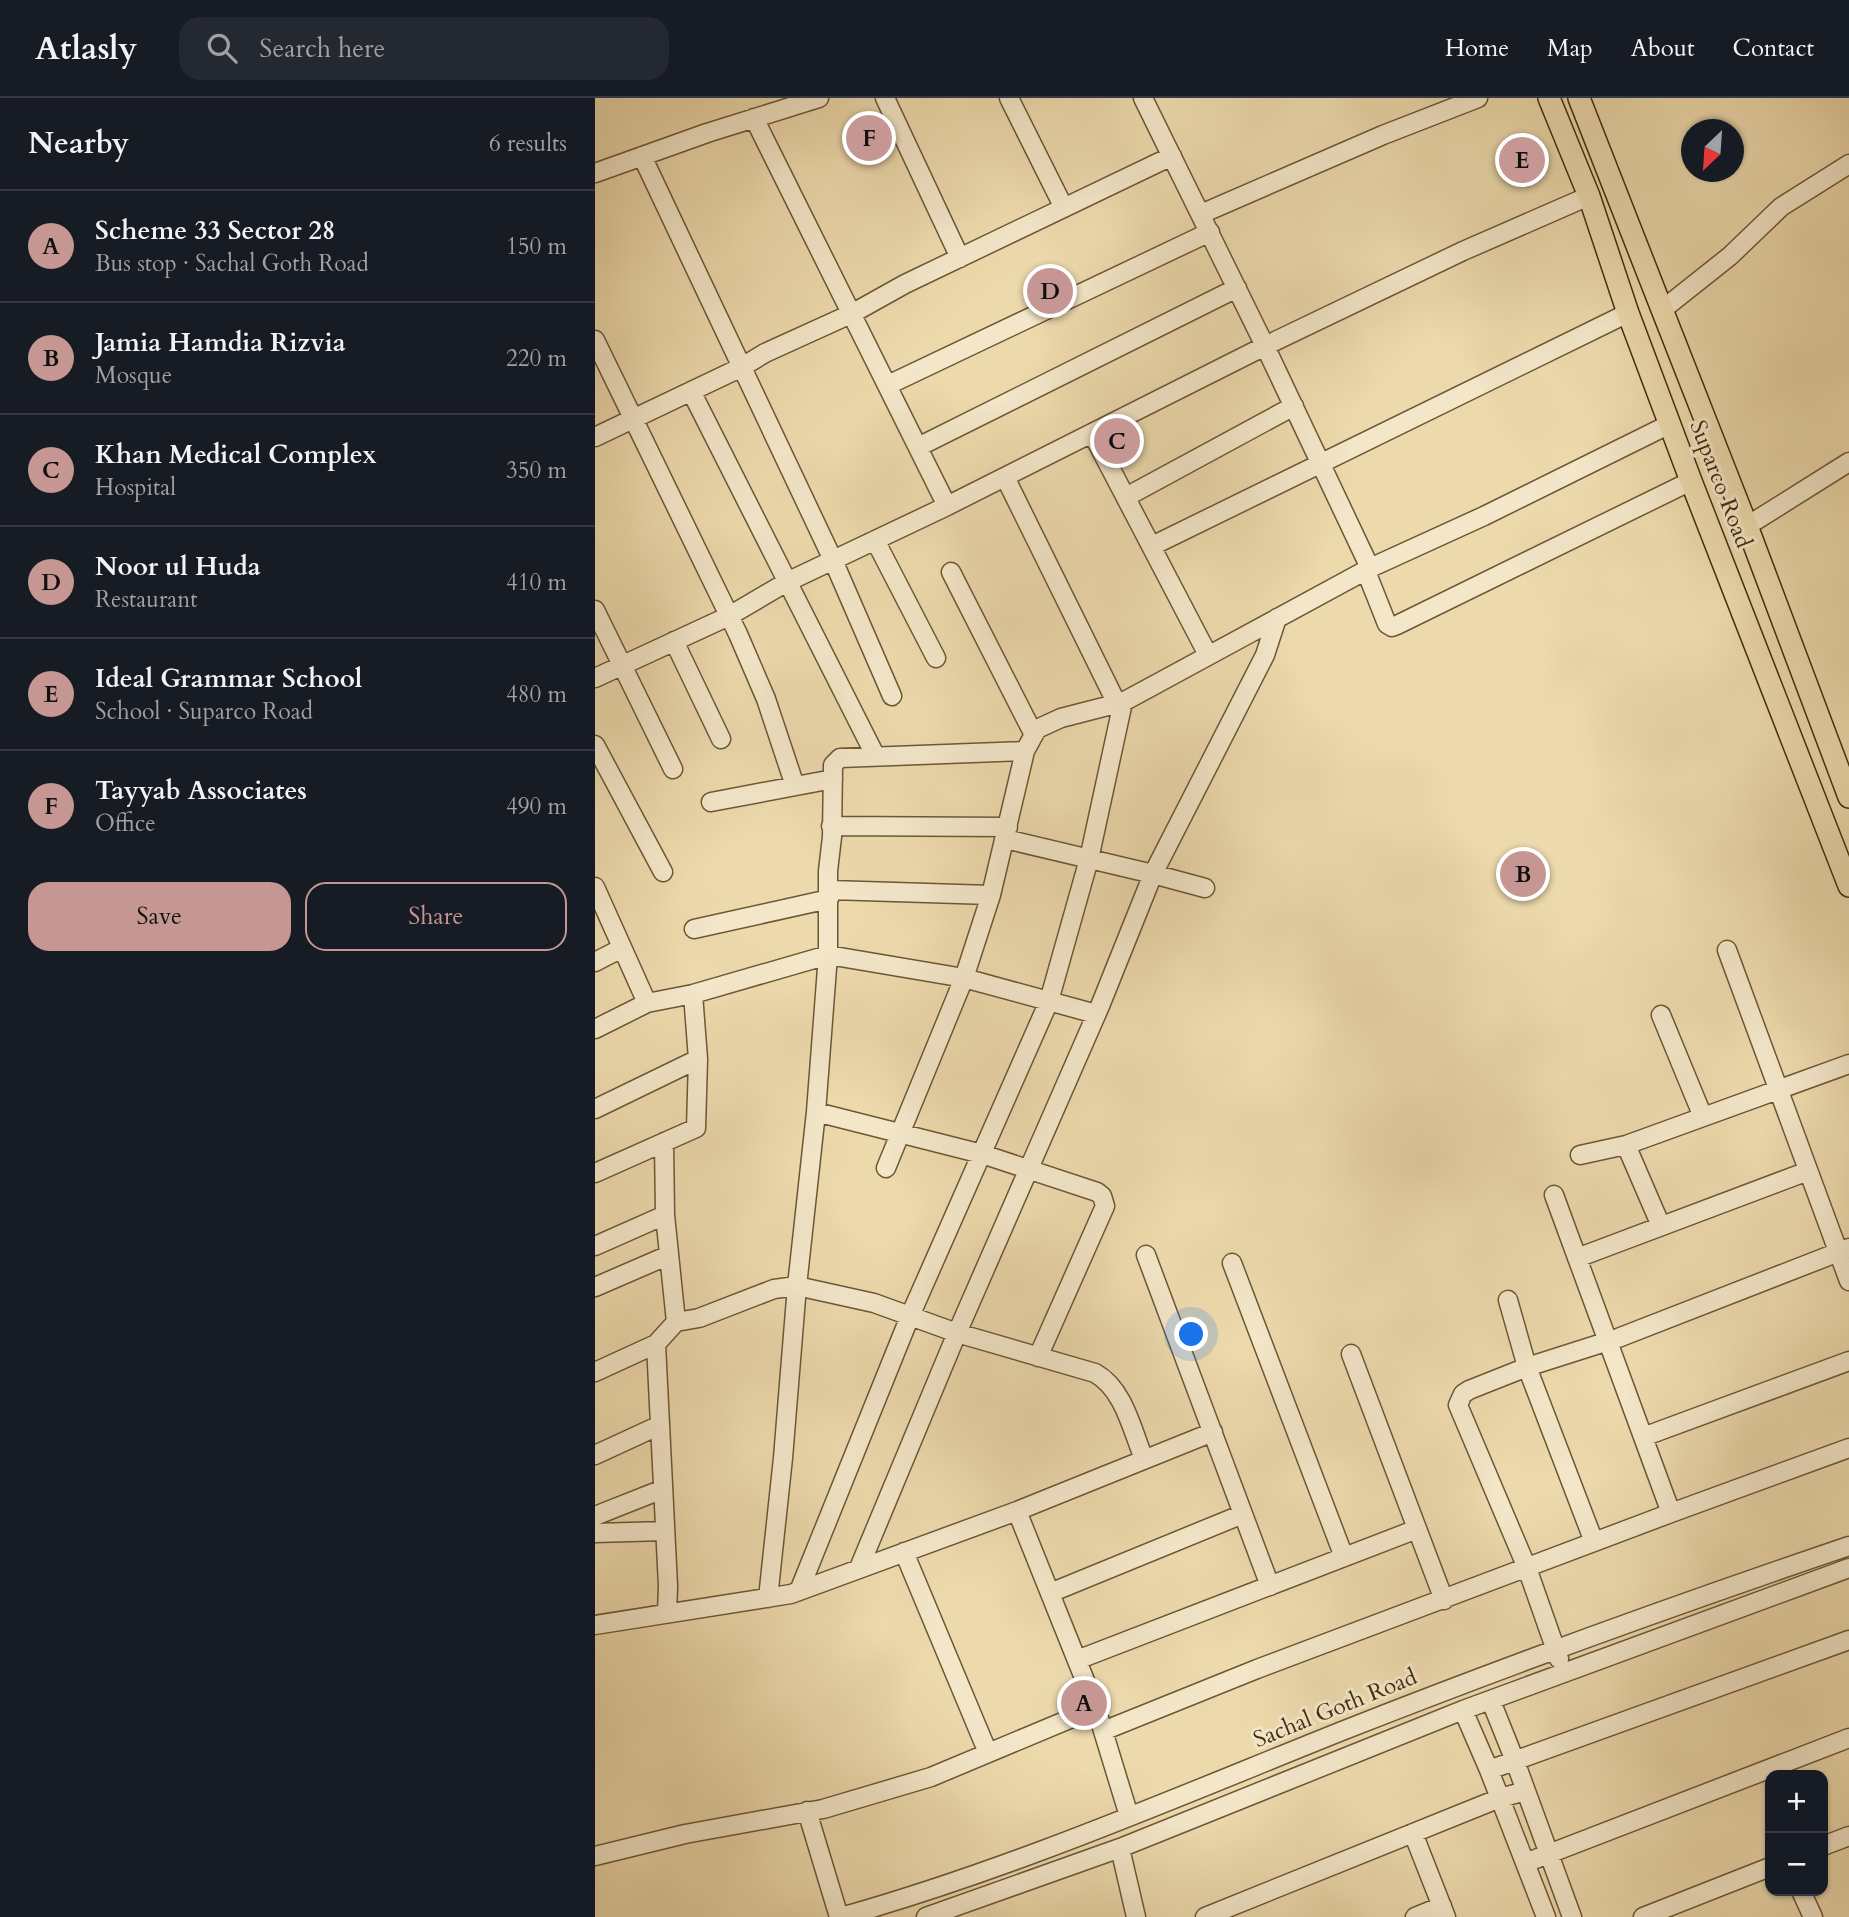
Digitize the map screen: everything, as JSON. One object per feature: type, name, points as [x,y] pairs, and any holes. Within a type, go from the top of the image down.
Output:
[{"type":"main road","name":"Suparco Road","points":[[1549,98],[1588,195],[1628,313],[1693,487],[1849,886]]},
{"type":"main road","name":"Suparco Road","points":[[1579,98],[1747,526],[1849,797]]},
{"type":"main road","points":[[1574,160],[1598,150]]},
{"type":"main road","points":[[1693,487],[1728,481]]},
{"type":"street","points":[[595,173],[819,98]]},
{"type":"street","points":[[885,98],[960,258]]},
{"type":"street","points":[[1009,98],[1064,208]]},
{"type":"street","points":[[1143,98],[1321,463],[1368,570],[1387,624],[1397,625],[1693,487]]},
{"type":"street","points":[[1201,214],[1383,135],[1478,98]]},
{"type":"street","points":[[754,118],[947,506]]},
{"type":"street","points":[[642,156],[834,560],[892,696]]},
{"type":"street","points":[[595,437],[1172,156]]},
{"type":"street","points":[[1662,310],[1730,256],[1781,207],[1849,164]]},
{"type":"street","points":[[595,678],[729,616],[787,582],[947,506],[1265,346],[1463,251],[1588,195]]},
{"type":"street","points":[[888,385],[1210,232]]},
{"type":"street","points":[[918,447],[1237,288]]},
{"type":"street","points":[[1153,546],[1628,313]]},
{"type":"street","points":[[595,340],[729,616],[766,699],[795,786]]},
{"type":"street","points":[[691,391],[875,755]]},
{"type":"street","points":[[1126,496],[1294,406]]},
{"type":"street","points":[[886,1168],[964,978],[991,895],[1030,743],[1037,729],[1061,718],[1120,703],[1368,570],[1670,424]]},
{"type":"street","points":[[1092,433],[1208,655]]},
{"type":"street","points":[[1747,526],[1849,462]]},
{"type":"street","points":[[799,1591],[911,1316],[1049,1000],[1089,859],[1120,703],[1005,477]]},
{"type":"street","points":[[874,540],[936,657]]},
{"type":"street","points":[[951,572],[1030,743]]},
{"type":"street","points":[[595,610],[674,769]]},
{"type":"street","points":[[859,1569],[1153,874],[1265,655],[1277,618]]},
{"type":"street","points":[[674,641],[721,740]]},
{"type":"street","points":[[768,1598],[816,1112],[828,955],[828,871],[833,765],[836,760],[875,755],[1030,743]]},
{"type":"street","points":[[595,745],[663,872]]},
{"type":"street","points":[[711,802],[833,779]]},
{"type":"street","points":[[831,826],[1006,833],[1089,859],[1205,888]]},
{"type":"street","points":[[596,891],[647,1003]]},
{"type":"street","points":[[694,929],[829,894],[991,895]]},
{"type":"street","points":[[595,962],[622,948]]},
{"type":"street","points":[[1727,950],[1808,1171],[1843,1250],[1849,1282]]},
{"type":"street","points":[[595,1029],[647,1003],[693,994],[828,955],[964,978],[1096,1014]]},
{"type":"street","points":[[595,1173],[696,1128],[698,1059],[693,994]]},
{"type":"street","points":[[1661,1015],[1703,1117]]},
{"type":"street","points":[[595,1109],[698,1059]]},
{"type":"street","points":[[1580,1155],[1626,1145],[1849,1064]]},
{"type":"street","points":[[816,1112],[982,1154],[1097,1192],[1105,1201],[1038,1357]]},
{"type":"street","points":[[664,1142],[665,1215],[676,1322]]},
{"type":"street","points":[[1626,1145],[1661,1226]]},
{"type":"street","points":[[1577,1258],[1808,1171]]},
{"type":"street","points":[[1554,1195],[1671,1513]]},
{"type":"street","points":[[595,1246],[665,1215]]},
{"type":"street","points":[[1565,1672],[1527,1568],[1458,1405],[1463,1394],[1527,1367],[1607,1341],[1843,1250]]},
{"type":"street","points":[[595,1287],[669,1255]]},
{"type":"street","points":[[1146,1255],[1270,1586]]},
{"type":"street","points":[[1232,1263],[1344,1557]]},
{"type":"street","points":[[595,1371],[656,1344],[676,1322],[699,1318],[774,1289],[797,1286],[874,1303],[957,1333],[1095,1373],[1115,1390],[1145,1460]]},
{"type":"street","points":[[1508,1300],[1527,1367],[1594,1542]]},
{"type":"street","points":[[656,1344],[669,1586],[667,1613]]},
{"type":"street","points":[[1350,1354],[1444,1600]]},
{"type":"street","points":[[1643,1437],[1849,1361]]},
{"type":"street","points":[[595,1455],[660,1426]]},
{"type":"street","points":[[595,1625],[799,1591],[1017,1511],[1213,1432]]},
{"type":"street","points":[[1103,1731],[1257,1669],[1849,1448]]},
{"type":"street","points":[[595,1516],[663,1489]]},
{"type":"street","points":[[1017,1511],[1096,1708],[1129,1816]]},
{"type":"street","points":[[1050,1593],[1243,1514]]},
{"type":"street","points":[[1077,1660],[1417,1529]]},
{"type":"street","points":[[595,1533],[665,1531]]},
{"type":"street","name":"Sachal Goth Road","points":[[840,1917],[921,1893],[1129,1816],[1453,1687],[1849,1546]]},
{"type":"street","points":[[904,1552],[988,1753]]},
{"type":"street","points":[[926,1917],[1120,1848],[1463,1710],[1849,1568]]},
{"type":"street","points":[[1489,1770],[1849,1640]]},
{"type":"street","points":[[1491,1701],[1572,1917]]},
{"type":"street","points":[[595,1856],[684,1834],[807,1811],[930,1777],[1096,1708]]},
{"type":"street","points":[[1463,1710],[1546,1917]]},
{"type":"street","points":[[1525,1863],[1849,1738]]},
{"type":"street","points":[[1205,1917],[1500,1798],[1526,1791]]},
{"type":"street","points":[[807,1811],[840,1917]]},
{"type":"street","points":[[1413,1833],[1444,1912],[1415,1917]]},
{"type":"street","points":[[1828,1844],[1849,1836]]},
{"type":"street","points":[[1120,1848],[1136,1917]]},
{"type":"street","points":[[1643,1917],[1765,1869]]},
{"type":"street","points":[[1803,1896],[1813,1917]]},
{"type":"place","name":"Tayyab Associates","points":[[869,138]]},
{"type":"place","name":"Ideal Grammar School","points":[[1522,160]]},
{"type":"place","name":"Noor ul Huda","points":[[1050,291]]},
{"type":"place","name":"Khan Medical Complex","points":[[1117,441]]},
{"type":"place","name":"Jamia Hamdia Rizvia","points":[[1523,874]]},
{"type":"place","name":"Scheme 33 Sector 28","points":[[1084,1703]]}]
